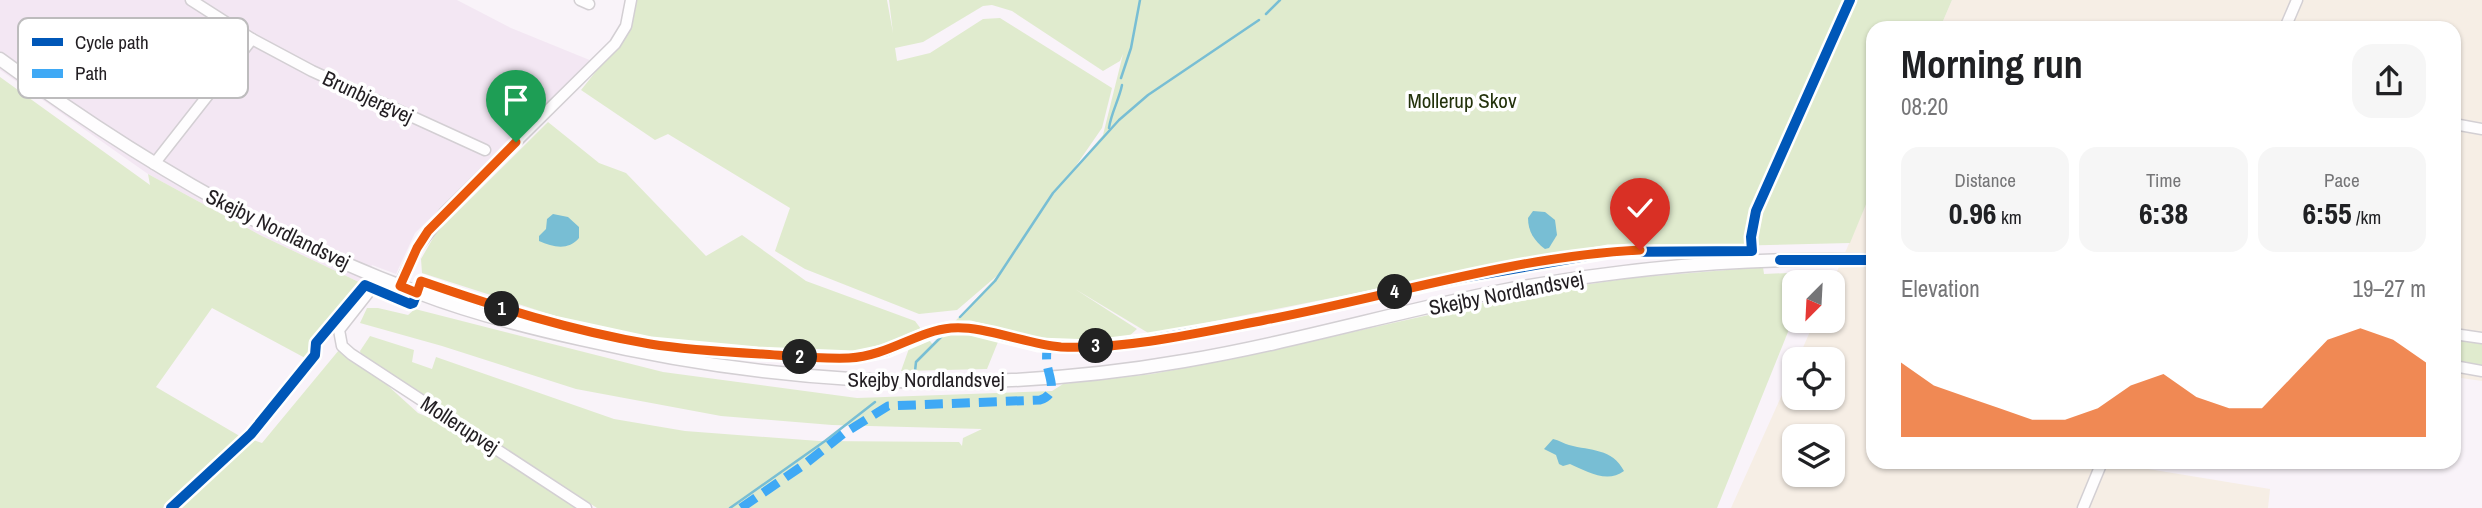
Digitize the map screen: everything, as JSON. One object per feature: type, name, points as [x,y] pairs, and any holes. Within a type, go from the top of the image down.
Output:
[{"type":"street","name":"Brunbjergvej","points":[[191,0],[219,18]]},
{"type":"street","points":[[400,286],[417,248],[445,212],[615,44],[626,26],[631,0]]},
{"type":"street","points":[[2288,21],[2297,0]]},
{"type":"street","name":"Brunbjergvej","points":[[248,36],[374,100],[485,150]]},
{"type":"street","points":[[248,44],[252,39]]},
{"type":"street","name":"Skejby Nordlandsvej","points":[[0,59],[18,72]]},
{"type":"street","name":"Skejby Nordlandsvej","points":[[55,98],[112,138],[237,211],[400,286],[489,316],[638,353],[740,369],[844,380],[957,382],[1051,378],[1188,361],[1497,292],[1570,279],[1704,264],[1780,260],[1866,260]]},
{"type":"street","points":[[154,164],[206,98]]},
{"type":"street","points":[[2461,125],[2482,129]]},
{"type":"street","name":"Mollerupvej","points":[[378,277],[342,325],[339,338],[342,346],[586,508]]},
{"type":"street","points":[[2461,335],[2482,338]]},
{"type":"street","points":[[2461,367],[2482,371]]},
{"type":"street","points":[[2083,508],[2099,469]]},
{"type":"shaded area","points":[[0,0],[457,0],[511,28],[592,61],[415,233],[396,274],[372,265],[361,283],[260,235],[148,174],[40,98],[248,98],[248,18],[18,18],[18,83],[0,70]]},
{"type":"shaded area","points":[[1952,0],[2482,0],[2482,381],[2461,378],[2461,21],[1943,21]]},
{"type":"shaded area","points":[[1866,204],[1866,469],[2148,469],[2270,489],[2268,508],[1731,508],[1782,395],[1782,410],[1845,410],[1845,347],[1803,347],[1809,333],[1845,333],[1845,270],[1838,270]]},
{"type":"green space","name":"Mollerup Skov","points":[[637,0],[887,0],[893,33],[889,0],[1952,0],[1943,21],[1866,21],[1866,204],[1850,243],[1604,249],[1472,270],[1150,334],[1075,289],[1137,329],[1126,339],[1076,342],[1033,339],[1002,332],[987,369],[901,371],[912,340],[876,354],[837,357],[703,347],[574,322],[422,273],[421,259],[436,233],[548,122],[599,163],[626,173],[706,256],[742,235],[806,281],[915,321],[933,345],[999,274],[957,310],[919,314],[805,269],[775,251],[790,208],[668,134],[655,140],[581,90],[630,29]],"holes":[[[992,5],[1012,11],[1103,71],[1120,61],[1123,54],[1103,135],[1073,170],[1102,128],[1112,88],[1000,18],[983,19],[930,53],[897,61],[895,48],[923,42],[983,6]]]},
{"type":"green space","points":[[0,77],[18,90],[18,98],[29,98],[150,185],[148,174],[260,235],[361,283],[307,359],[212,308],[156,387],[243,438],[163,508],[0,508]]},
{"type":"green space","points":[[1763,267],[1764,274],[1782,273],[1782,333],[1788,333],[1717,508],[597,508],[360,351],[370,336],[414,350],[412,362],[432,369],[436,357],[614,419],[685,431],[819,441],[959,442],[962,446],[963,438],[982,429],[832,425],[721,416],[576,389],[360,323],[367,308],[408,315],[415,309],[663,372],[857,398],[1052,391],[1063,384],[1152,374],[1227,360],[1518,295],[1630,278]]},
{"type":"green space","points":[[2461,338],[2482,342],[2482,367],[2461,363]]},
{"type":"green space","points":[[339,350],[386,384],[418,413],[457,429],[576,508],[180,508],[253,440],[262,443]]},
{"type":"water","points":[[1533,211],[1545,212],[1555,220],[1557,235],[1549,248],[1541,246],[1530,231],[1528,218]]},
{"type":"water","points":[[553,214],[568,217],[579,227],[579,238],[575,242],[560,247],[539,241],[539,236],[546,229],[547,219]]},
{"type":"water","points":[[1553,439],[1607,454],[1624,471],[1617,475],[1604,476],[1570,464],[1563,466],[1559,464],[1556,455],[1544,449]]},
{"type":"waterway","points":[[1121,78],[1131,48],[1140,0]]},
{"type":"waterway","points":[[1266,14],[1280,0]]},
{"type":"waterway","points":[[960,317],[995,281],[1053,193],[1119,120],[1148,95],[1259,20]]},
{"type":"waterway","points":[[1109,128],[1122,85]]},
{"type":"waterway","points":[[915,371],[916,362],[945,333]]},
{"type":"waterway","points":[[730,508],[875,402]]},
{"type":"marked path","points":[[741,508],[843,434],[888,406],[1040,400],[1046,397],[1051,390],[1047,345]]},
{"type":"cycle path","points":[[171,508],[251,434],[315,355],[316,343],[365,285],[410,304],[413,303],[421,281],[491,306],[651,344],[757,354],[853,358],[887,351],[929,333],[950,328],[970,328],[1038,345],[1093,347],[1266,320],[1461,278],[1609,252],[1752,251],[1751,237],[1756,211],[1850,0]]},
{"type":"cycle path","points":[[1780,260],[1866,260]]},
{"type":"route","points":[[516,142],[428,231],[408,265],[400,286],[417,293],[421,281],[491,306],[554,323],[651,344],[721,352],[853,358],[887,351],[929,333],[950,328],[970,328],[1038,345],[1065,347],[1149,340],[1266,320],[1528,265],[1609,252],[1640,250]]}]
